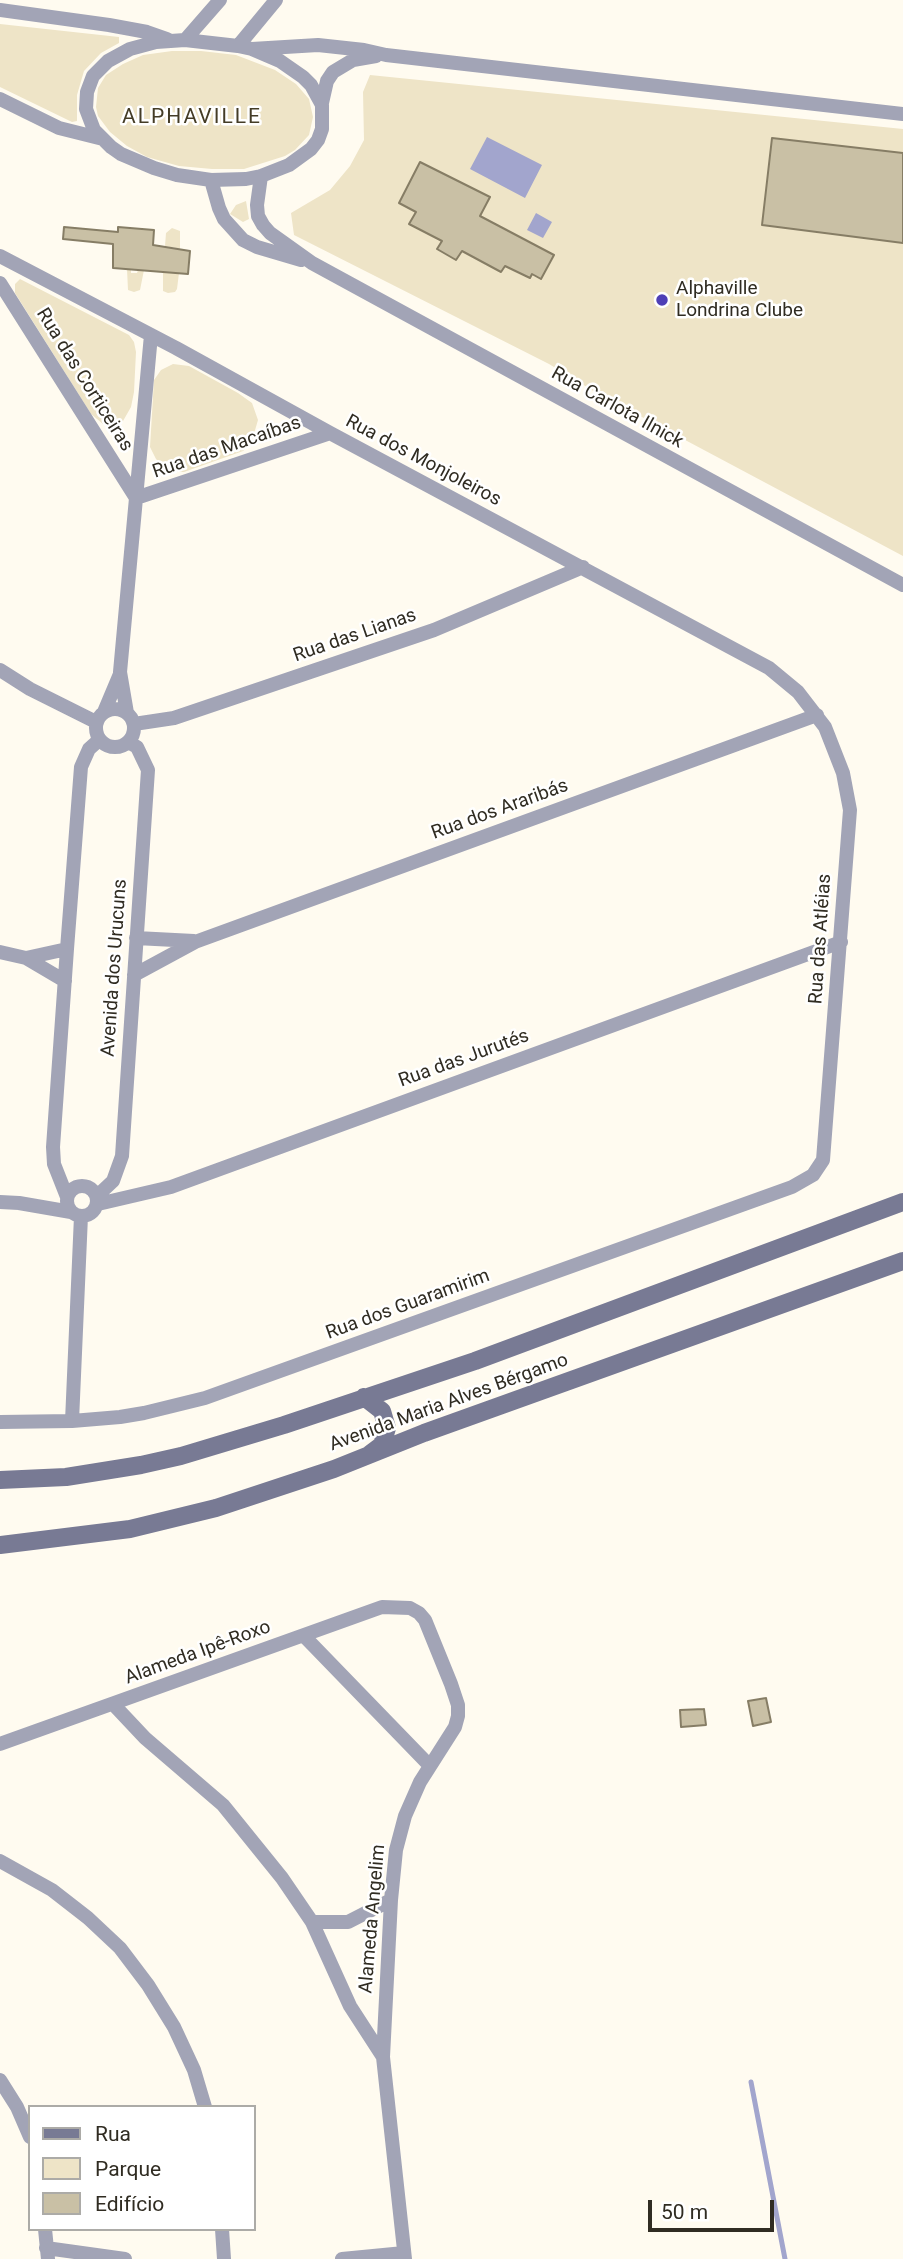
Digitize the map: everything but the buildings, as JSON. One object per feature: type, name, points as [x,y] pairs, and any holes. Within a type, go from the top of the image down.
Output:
[{"type":"street","points":[[220,0],[178,40],[130,49],[108,61],[93,76],[87,92],[86,109],[94,130],[121,154],[177,175],[211,180],[261,176],[289,165],[311,149],[318,140],[322,129],[322,105],[327,81],[342,64],[365,57],[386,55]]},
{"type":"street","points":[[245,47],[276,0]]},
{"type":"street","points":[[0,10],[109,25],[178,40],[245,47],[318,45],[903,114]]},
{"type":"street","points":[[245,47],[294,69],[311,85],[322,105]]},
{"type":"street","points":[[0,99],[59,128],[103,139]]},
{"type":"street","name":"Rua Carlota Ilnick","points":[[261,176],[257,205],[258,216],[263,225],[312,263],[903,585]]},
{"type":"street","name":"Rua Carlota Ilnick","points":[[211,180],[219,208],[243,240],[257,247],[312,263]]},
{"type":"street","name":"Rua dos Monjoleiros","points":[[0,256],[769,668],[793,687],[817,715]]},
{"type":"street","name":"Rua das Corticeiras","points":[[0,283],[136,498]]},
{"type":"street","points":[[120,672],[95,728],[99,740],[110,747],[123,746],[132,737],[120,672],[151,335]]},
{"type":"street","name":"Rua das Macaíbas","points":[[136,498],[330,433]]},
{"type":"street","name":"Rua das Lianas","points":[[130,719],[174,718],[434,630],[583,567]]},
{"type":"street","points":[[0,670],[30,689],[100,717],[116,709],[130,719]]},
{"type":"street","name":"Rua dos Araribás","points":[[134,975],[195,942],[817,715]]},
{"type":"street","name":"Rua das Atléias","points":[[817,715],[836,752],[849,800],[841,942],[823,1160],[817,1171]]},
{"type":"street","points":[[73,1208],[55,1171],[53,1147],[81,766],[89,748],[99,740]]},
{"type":"street","name":"Avenida dos Urucuns","points":[[97,1200],[113,1181],[122,1162],[148,770],[137,747],[128,742]]},
{"type":"street","name":"Rua dos Araribás","points":[[136,938],[195,942]]},
{"type":"street","name":"Rua das Jurutés","points":[[97,1200],[171,1187],[841,942]]},
{"type":"street","points":[[26,958],[67,949]]},
{"type":"street","points":[[0,952],[26,958],[65,981]]},
{"type":"street","name":"Rua dos Guaramirim","points":[[0,1422],[72,1421],[144,1413],[205,1398],[792,1186],[817,1171]]},
{"type":"street","points":[[0,1202],[73,1208],[90,1214],[97,1200],[91,1188],[82,1185],[72,1189],[73,1208],[72,1421]]},
{"type":"street","name":"Avenida Maria Alves Bérgamo","points":[[0,1480],[66,1477],[141,1465],[284,1425],[475,1361],[903,1202]]},
{"type":"street","name":"Avenida Maria Alves Bérgamo","points":[[0,1545],[130,1529],[216,1508],[368,1456],[435,1429],[903,1261]]},
{"type":"street","points":[[364,1397],[382,1411],[387,1429],[382,1445],[368,1456]]},
{"type":"street","name":"Alameda Ipê-Roxo","points":[[0,1744],[382,1607],[411,1608]]},
{"type":"street","name":"Alameda Angelim","points":[[405,2256],[383,2057],[391,1900],[400,1834],[412,1798],[455,1727],[458,1706],[431,1630],[419,1612],[411,1608]]},
{"type":"street","points":[[304,1636],[430,1766]]},
{"type":"street","points":[[113,1704],[145,1738],[223,1805],[282,1878],[312,1922],[350,2006],[383,2057]]},
{"type":"street","points":[[0,1861],[52,1890],[120,1948],[148,1985],[174,2027],[194,2070],[204,2105]]},
{"type":"street","points":[[312,1922],[348,1922],[391,1900]]},
{"type":"street","points":[[0,2080],[17,2107],[28,2132]]},
{"type":"street","points":[[45,2231],[47,2253],[125,2259]]},
{"type":"street","points":[[222,2231],[224,2259]]},
{"type":"street","points":[[342,2259],[405,2256]]},
{"type":"green space","points":[[0,24],[119,37],[119,43],[101,53],[84,71],[77,95],[77,121],[72,122],[0,87]]},
{"type":"green space","points":[[172,51],[236,55],[275,70],[296,84],[309,99],[313,117],[309,135],[285,156],[244,169],[179,166],[147,157],[127,146],[110,132],[98,116],[98,88],[106,75],[123,64],[143,55]]},
{"type":"green space","name":"Alphaville Londrina Clube","points":[[370,75],[903,129],[903,556],[595,392],[549,364],[294,235],[291,213],[330,190],[350,166],[364,140],[363,92]]},
{"type":"green space","points":[[246,201],[249,219],[243,222],[230,214],[236,205]]},
{"type":"green space","points":[[172,228],[180,231],[180,249],[165,246],[166,233]]},
{"type":"green space","points":[[127,269],[131,269],[131,273],[144,270],[140,290],[128,290]]},
{"type":"green space","points":[[163,272],[179,273],[175,292],[163,291]]},
{"type":"green space","points":[[20,279],[129,335],[136,352],[134,392],[131,407],[123,421],[103,424],[91,414],[15,293],[15,284]]},
{"type":"green space","points":[[173,364],[189,366],[252,403],[258,420],[251,444],[243,451],[184,472],[166,469],[156,459],[150,447],[154,380],[161,370]]},
{"type":"water","points":[[487,137],[542,165],[525,198],[470,169]]},
{"type":"water","points":[[536,213],[552,222],[543,238],[527,230]]},
{"type":"waterway","points":[[751,2082],[785,2259]]},
{"type":"place","name":"Alphaville Londrina Clube","points":[[662,300]]},
{"type":"district","name":"ALPHAVILLE","points":[[192,118]]}]
